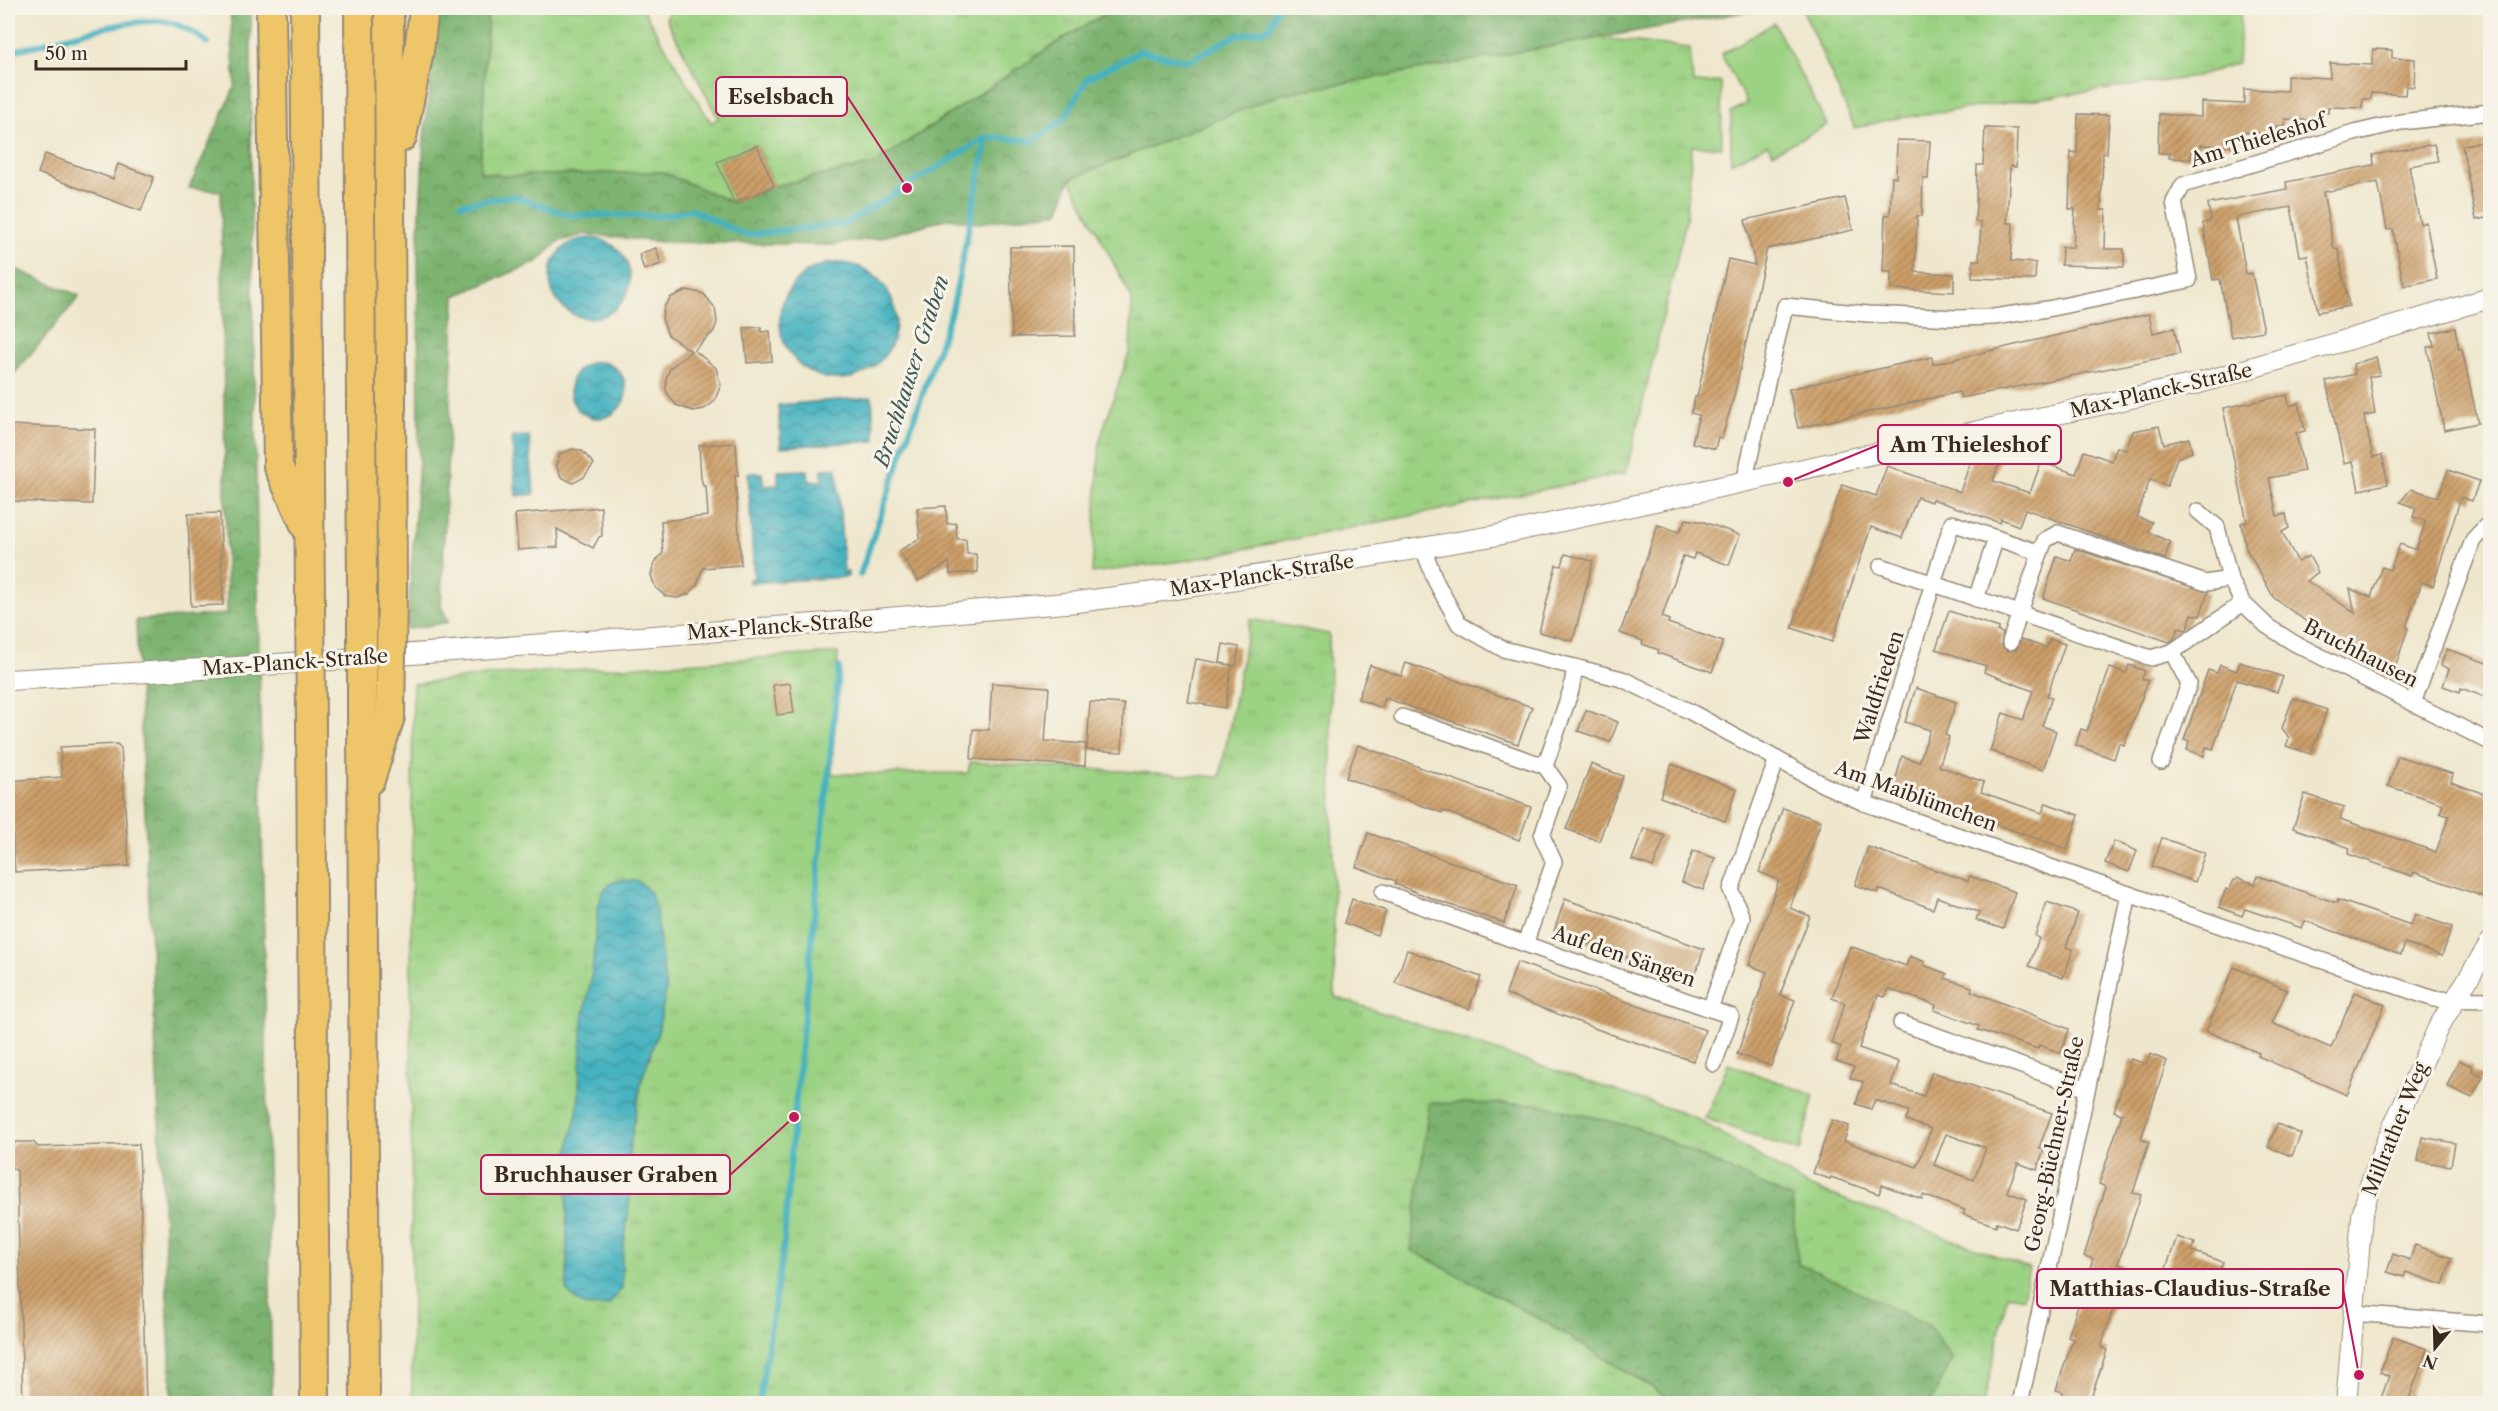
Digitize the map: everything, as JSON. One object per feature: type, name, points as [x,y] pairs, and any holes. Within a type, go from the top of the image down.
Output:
[{"type":"highway","points":[[271,8],[278,466],[311,536]]},
{"type":"highway","points":[[305,8],[311,536],[315,1404]]},
{"type":"highway","points":[[358,8],[365,1404]]},
{"type":"highway","points":[[363,804],[390,717],[392,594],[389,8]]},
{"type":"highway","points":[[390,198],[419,51],[424,8]]},
{"type":"street","name":"Am Thieleshof","points":[[1744,482],[1785,306],[1868,314],[1957,318],[1994,317],[2047,309],[2189,280],[2174,202],[2183,185],[2354,133],[2401,122],[2490,112]]},
{"type":"street","name":"Max-Planck-Straße","points":[[8,680],[227,667],[828,623],[1077,602],[1170,590],[1493,536],[2196,384],[2490,298]]},
{"type":"street","name":"Bruchhausen","points":[[2198,512],[2217,527],[2230,579],[2243,603],[2267,626],[2294,643],[2490,742]]},
{"type":"street","points":[[2413,703],[2473,540],[2490,522]]},
{"type":"street","name":"Waldfrieden","points":[[1864,803],[1952,524],[2040,554]]},
{"type":"street","points":[[2010,642],[2044,540],[2058,533],[2206,583],[2230,579]]},
{"type":"street","points":[[1976,599],[1996,538]]},
{"type":"street","name":"Am Maiblümchen","points":[[1423,548],[1436,582],[1459,624],[1503,649],[1622,679],[1689,711],[1864,803],[2434,999],[2490,1000]]},
{"type":"street","points":[[1881,566],[2151,658],[2172,652],[2243,603]]},
{"type":"street","points":[[2162,762],[2188,684],[2172,652]]},
{"type":"street","points":[[1402,717],[1545,766],[1571,690],[1575,667]]},
{"type":"street","name":"Auf den Sängen","points":[[1710,1008],[1742,918],[1731,890],[1778,759]]},
{"type":"street","name":"Auf den Sängen","points":[[1525,944],[1554,862],[1542,836],[1559,786],[1545,766]]},
{"type":"street","name":"Auf den Sängen","points":[[1383,892],[1731,1016],[1714,1064]]},
{"type":"street","name":"Georg-Büchner-Straße","points":[[2020,1404],[2129,894]]},
{"type":"street","name":"Millrather Weg","points":[[2346,1404],[2362,1216],[2370,1185],[2386,1140],[2438,1028],[2490,943]]},
{"type":"street","points":[[1901,1023],[2087,1089]]},
{"type":"street","points":[[2353,1313],[2490,1324]]},
{"type":"green space","points":[[230,8],[251,8],[251,186],[272,1403],[172,1403],[136,620],[227,614],[221,191],[189,188],[235,86]]},
{"type":"green space","points":[[438,8],[488,8],[480,172],[503,176],[662,172],[734,203],[774,186],[874,164],[1061,40],[1115,8],[1768,8],[1281,94],[1070,179],[1059,212],[978,223],[949,218],[879,238],[831,245],[661,242],[584,234],[558,242],[537,262],[455,296],[441,606],[449,622],[407,629],[419,462],[418,252],[424,138]]},
{"type":"green space","points":[[488,8],[642,8],[711,123],[718,118],[666,18],[673,8],[1115,8],[1061,40],[874,164],[774,186],[757,145],[718,162],[734,203],[662,172],[503,176],[480,172]]},
{"type":"green space","points":[[1802,8],[2241,8],[2238,63],[2194,77],[1891,119],[1855,128]]},
{"type":"green space","points":[[1774,23],[1827,125],[1773,153],[1767,144],[1731,163],[1731,112],[1747,103],[1721,54]]},
{"type":"green space","points":[[1600,38],[1690,48],[1693,83],[1721,82],[1722,147],[1692,146],[1686,220],[1626,473],[1189,560],[1092,573],[1100,439],[1130,350],[1132,299],[1070,179],[1281,94]]},
{"type":"green space","points":[[8,266],[80,296],[8,381]]},
{"type":"green space","points":[[1250,619],[1329,634],[1335,997],[1694,1117],[1808,1186],[2029,1268],[2023,1298],[2007,1295],[1984,1403],[1930,1403],[1952,1360],[1798,1263],[1791,1198],[1639,1128],[1537,1104],[1411,1250],[1545,1322],[1677,1403],[412,1404],[413,684],[494,675],[838,653],[832,774],[968,773],[970,762],[1220,777]]},
{"type":"green space","points":[[1728,1064],[1814,1095],[1800,1152],[1705,1118]]},
{"type":"green space","points":[[1429,1103],[1537,1104],[1639,1128],[1792,1198],[1798,1263],[1930,1326],[1952,1360],[1930,1403],[1677,1403],[1545,1322],[1411,1250]]},
{"type":"water","points":[[590,238],[605,241],[618,250],[627,263],[630,278],[627,293],[618,306],[605,315],[590,318],[575,315],[562,306],[553,293],[550,278],[553,263],[562,250],[575,241]]},
{"type":"water","points":[[838,263],[860,268],[879,280],[891,299],[896,321],[891,343],[879,362],[860,374],[838,379],[816,374],[797,362],[785,343],[780,321],[785,299],[797,280],[816,268]]},
{"type":"water","points":[[598,362],[609,364],[618,370],[624,379],[626,390],[624,401],[618,410],[609,416],[598,418],[587,416],[578,410],[572,401],[570,390],[572,379],[578,370],[587,364]]},
{"type":"water","points":[[872,397],[875,441],[781,447],[778,405]]},
{"type":"water","points":[[529,436],[534,494],[516,496],[512,437]]},
{"type":"water","points":[[837,468],[844,572],[848,572],[848,577],[749,583],[749,579],[754,578],[748,473],[762,473],[764,486],[778,485],[778,471],[808,470],[809,481],[822,481],[822,469]]},
{"type":"water","points":[[621,880],[638,881],[651,893],[656,912],[666,990],[658,1032],[642,1079],[628,1157],[630,1198],[622,1261],[622,1288],[609,1305],[590,1307],[581,1304],[567,1291],[567,1157],[578,1107],[583,1019],[592,973],[598,907],[603,891],[610,884]]},
{"type":"building","points":[[2373,49],[2392,50],[2392,58],[2415,59],[2414,87],[2406,86],[2405,95],[2371,93],[2371,99],[2363,99],[2362,108],[2328,107],[2328,113],[2320,112],[2320,121],[2285,119],[2285,126],[2276,126],[2276,134],[2242,132],[2242,139],[2234,138],[2234,146],[2200,145],[2199,152],[2191,151],[2191,159],[2169,158],[2170,153],[2158,153],[2159,114],[2201,117],[2201,102],[2244,104],[2244,89],[2287,91],[2287,76],[2330,78],[2330,63],[2372,65]]},
{"type":"building","points":[[2078,114],[2109,115],[2107,154],[2103,153],[2101,210],[2106,210],[2105,249],[2124,249],[2124,267],[2061,265],[2062,247],[2073,247],[2075,209],[2069,209],[2071,152],[2077,153]]},
{"type":"building","points":[[1985,128],[2017,129],[2016,167],[2010,166],[2007,223],[2013,223],[2011,261],[2036,263],[2035,280],[1972,278],[1973,260],[1979,260],[1981,222],[1975,222],[1977,165],[1983,165]]},
{"type":"building","points":[[1897,140],[1930,141],[1928,179],[1923,178],[1922,216],[1917,216],[1915,272],[1954,274],[1954,292],[1891,289],[1891,272],[1883,272],[1885,215],[1890,215],[1892,177],[1896,178]]},
{"type":"building","points":[[2490,141],[2490,217],[2476,220],[2462,145]]},
{"type":"building","points":[[2434,144],[2438,161],[2409,166],[2420,224],[2426,222],[2437,279],[2404,286],[2393,229],[2387,230],[2378,182],[2323,192],[2334,249],[2338,249],[2349,306],[2318,312],[2307,255],[2300,256],[2291,207],[2236,217],[2246,274],[2252,273],[2264,331],[2231,337],[2220,279],[2213,280],[2203,223],[2211,221],[2208,204],[2287,189],[2286,182],[2374,165],[2373,155]]},
{"type":"building","points":[[757,145],[774,186],[734,203],[717,162]]},
{"type":"building","points":[[45,154],[113,179],[118,164],[154,177],[141,211],[38,173]]},
{"type":"building","points":[[1845,198],[1853,230],[1767,249],[1734,396],[1722,438],[1718,437],[1715,449],[1692,443],[1699,415],[1691,413],[1695,397],[1697,397],[1728,259],[1755,265],[1745,220]]},
{"type":"building","points":[[1074,246],[1075,336],[1012,337],[1010,247]]},
{"type":"building","points":[[656,248],[661,264],[644,270],[639,254]]},
{"type":"building","points":[[687,290],[704,294],[715,308],[717,322],[714,331],[694,350],[716,368],[721,385],[714,402],[704,409],[693,411],[676,405],[666,391],[666,379],[670,368],[691,351],[668,335],[662,319],[664,307],[671,297]]},
{"type":"building","points":[[2149,314],[2153,333],[2174,328],[2180,354],[1961,398],[1959,392],[1798,428],[1789,389],[1932,357],[1933,364]]},
{"type":"building","points":[[761,327],[761,332],[770,331],[772,361],[747,363],[744,328]]},
{"type":"building","points":[[2455,328],[2459,349],[2462,349],[2478,423],[2444,430],[2427,347],[2434,346],[2431,333]]},
{"type":"building","points":[[2376,357],[2380,375],[2369,377],[2375,414],[2364,416],[2373,457],[2382,455],[2388,484],[2359,490],[2353,461],[2344,463],[2326,381],[2355,374],[2353,364]]},
{"type":"building","points":[[2287,395],[2289,406],[2299,403],[2305,431],[2296,433],[2304,471],[2269,478],[2277,516],[2286,514],[2289,528],[2282,532],[2298,562],[2309,556],[2318,572],[2307,581],[2355,613],[2350,589],[2371,597],[2382,567],[2390,570],[2400,544],[2416,550],[2426,521],[2413,517],[2416,508],[2400,502],[2411,489],[2438,497],[2448,470],[2479,481],[2472,501],[2461,497],[2433,586],[2422,582],[2406,627],[2408,628],[2396,665],[2337,644],[2274,598],[2246,548],[2241,523],[2247,522],[2223,408]]},
{"type":"building","points":[[8,425],[95,429],[92,504],[8,501]]},
{"type":"building","points":[[2159,426],[2164,444],[2189,438],[2192,452],[2177,458],[2167,486],[2150,479],[2137,517],[2152,522],[2148,532],[2170,542],[2165,559],[2025,509],[2019,526],[2001,519],[2000,523],[1932,499],[1931,502],[1917,497],[1902,538],[1871,527],[1832,642],[1792,628],[1842,485],[1876,496],[1887,466],[1960,492],[1971,460],[2002,455],[1993,481],[2030,493],[2041,462],[2076,474],[2084,451],[2112,461],[2117,447],[2126,450],[2133,431]]},
{"type":"building","points":[[736,443],[738,475],[735,475],[741,565],[703,568],[697,585],[689,594],[677,598],[665,596],[655,587],[651,575],[654,563],[663,553],[661,521],[708,516],[706,486],[703,486],[701,478],[699,445]]},
{"type":"building","points":[[572,449],[582,451],[594,464],[583,478],[573,483],[561,477],[556,465],[560,454]]},
{"type":"building","points":[[946,506],[947,524],[956,523],[957,539],[966,539],[967,554],[976,554],[978,572],[950,574],[949,562],[918,581],[899,551],[920,538],[917,508]]},
{"type":"building","points":[[601,507],[602,536],[593,548],[557,529],[558,547],[518,550],[515,514]]},
{"type":"building","points":[[220,513],[223,605],[191,606],[188,514]]},
{"type":"building","points":[[1686,519],[1704,522],[1740,535],[1729,565],[1695,553],[1693,559],[1683,556],[1662,617],[1669,620],[1668,623],[1723,642],[1712,672],[1658,653],[1659,650],[1642,644],[1643,641],[1620,633],[1658,525],[1679,532]]},
{"type":"building","points":[[2075,549],[2208,592],[2200,616],[2192,614],[2187,630],[2178,628],[2174,639],[2169,642],[2043,598],[2057,556],[2071,561]]},
{"type":"building","points":[[1565,554],[1593,561],[1573,641],[1539,632],[1556,565],[1562,566]]},
{"type":"building","points":[[1949,611],[1999,628],[1997,631],[2003,633],[2001,644],[2007,651],[2016,650],[2021,639],[2046,648],[2050,639],[2065,644],[2047,696],[2052,697],[2042,726],[2056,731],[2043,770],[1990,751],[2003,713],[2023,720],[2033,691],[1984,672],[1986,666],[1936,649]]},
{"type":"building","points":[[1223,644],[1239,647],[1236,666],[1220,663]]},
{"type":"building","points":[[2447,649],[2490,664],[2490,699],[2461,688],[2460,692],[2443,686],[2449,669],[2441,665]]},
{"type":"building","points":[[1196,659],[1232,665],[1225,708],[1188,702]]},
{"type":"building","points":[[2240,662],[2283,677],[2277,692],[2237,680],[2213,749],[2206,747],[2204,756],[2187,750],[2189,741],[2184,740],[2208,670],[2217,673],[2220,665],[2237,671]]},
{"type":"building","points":[[1406,663],[1532,707],[1518,744],[1385,698],[1382,708],[1358,699],[1370,665],[1401,676]]},
{"type":"building","points":[[2129,665],[2145,671],[2142,679],[2148,681],[2124,745],[2119,743],[2114,759],[2076,745],[2081,729],[2087,731],[2110,668],[2126,673]]},
{"type":"building","points":[[790,683],[794,713],[777,715],[773,685]]},
{"type":"building","points":[[992,683],[1049,687],[1045,741],[1086,744],[1085,766],[971,759],[973,729],[989,730]]},
{"type":"building","points":[[1916,688],[1956,702],[1945,735],[1949,737],[1939,766],[1984,782],[1981,792],[2042,813],[2046,803],[2079,815],[2067,849],[1893,789],[1902,756],[1919,762],[1930,730],[1905,722]]},
{"type":"building","points":[[2293,698],[2327,710],[2311,754],[2286,746],[2289,738],[2282,728]]},
{"type":"building","points":[[1090,702],[1124,704],[1122,752],[1087,750]]},
{"type":"building","points":[[1586,710],[1618,722],[1610,742],[1578,731]]},
{"type":"building","points":[[117,744],[121,748],[129,866],[15,872],[9,781],[62,777],[60,747]]},
{"type":"building","points":[[1358,745],[1531,807],[1519,840],[1444,811],[1443,813],[1346,778]]},
{"type":"building","points":[[2398,756],[2453,774],[2451,782],[2490,796],[2490,899],[2414,872],[2412,876],[2348,854],[2350,848],[2293,828],[2305,794],[2344,807],[2340,819],[2436,852],[2449,816],[2440,813],[2443,804],[2388,786]]},
{"type":"building","points":[[1591,764],[1623,776],[1599,841],[1566,829]]},
{"type":"building","points":[[1672,764],[1737,789],[1725,821],[1660,797]]},
{"type":"building","points":[[1783,808],[1821,821],[1790,908],[1810,916],[1780,995],[1795,1000],[1771,1066],[1737,1054],[1767,972],[1749,965],[1779,880],[1759,872]]},
{"type":"building","points":[[1644,828],[1665,836],[1653,867],[1632,860]]},
{"type":"building","points":[[1368,833],[1518,885],[1504,923],[1439,901],[1395,884],[1396,881],[1356,867]]},
{"type":"building","points":[[2162,838],[2205,853],[2195,882],[2152,866]]},
{"type":"building","points":[[2114,841],[2137,851],[2129,872],[2105,863]]},
{"type":"building","points":[[1868,847],[1968,881],[1970,876],[2015,892],[2003,929],[1976,920],[1979,912],[1937,897],[1933,909],[1879,889],[1878,893],[1855,885]]},
{"type":"building","points":[[1693,851],[1715,858],[1703,890],[1682,882]]},
{"type":"building","points":[[2258,876],[2411,925],[2415,914],[2452,927],[2442,956],[2405,943],[2401,955],[2305,921],[2302,928],[2245,909],[2242,916],[2219,907],[2226,889],[2229,891],[2234,880],[2238,878],[2255,884]]},
{"type":"building","points":[[1352,899],[1386,911],[1377,935],[1344,923]]},
{"type":"building","points":[[1565,899],[1704,949],[1693,981],[1554,931]]},
{"type":"building","points":[[2047,902],[2078,913],[2066,947],[2073,950],[2063,978],[2029,966],[2039,938],[2035,936]]},
{"type":"building","points":[[1850,946],[1906,966],[1910,956],[1925,962],[1924,965],[1947,974],[1945,978],[1972,987],[1971,991],[2069,1029],[2061,1053],[2039,1045],[2038,1049],[1978,1030],[1979,1026],[1934,1010],[1936,1005],[1888,989],[1885,997],[1878,995],[1859,1048],[1899,1062],[1891,1085],[1924,1096],[1932,1072],[2052,1113],[2039,1148],[2044,1150],[2037,1170],[2018,1163],[2007,1192],[2027,1199],[2016,1229],[1997,1222],[1996,1226],[1963,1214],[1965,1210],[1923,1195],[1922,1199],[1882,1185],[1879,1194],[1813,1173],[1832,1120],[1849,1126],[1844,1141],[1917,1167],[1931,1129],[1906,1120],[1909,1111],[1875,1100],[1871,1109],[1856,1104],[1863,1082],[1850,1078],[1854,1067],[1836,1061],[1841,1047],[1831,1043],[1845,1003],[1832,998]],"holes":[[[1946,1134],[1986,1148],[1974,1180],[1934,1165]]]},
{"type":"building","points":[[1407,950],[1481,977],[1469,1009],[1395,983]]},
{"type":"building","points":[[1517,962],[1705,1030],[1693,1061],[1610,1034],[1506,994]]},
{"type":"building","points":[[2234,967],[2287,990],[2272,1023],[2331,1048],[2355,992],[2385,1005],[2347,1095],[2258,1056],[2259,1053],[2206,1031]]},
{"type":"building","points":[[2150,1054],[2167,1061],[2141,1139],[2149,1142],[2133,1193],[2141,1195],[2118,1264],[2126,1267],[2101,1347],[2107,1350],[2090,1401],[2079,1397],[2077,1404],[2059,1404],[2063,1392],[2056,1390],[2073,1339],[2068,1337],[2093,1259],[2084,1256],[2106,1187],[2099,1184],[2122,1114],[2114,1111],[2131,1059],[2146,1064]]},
{"type":"building","points":[[2459,1060],[2473,1067],[2472,1071],[2483,1076],[2472,1098],[2447,1086]]},
{"type":"building","points":[[2277,1124],[2301,1134],[2292,1156],[2268,1147]]},
{"type":"building","points":[[2422,1137],[2455,1143],[2451,1166],[2418,1161]]},
{"type":"building","points":[[16,1142],[33,1142],[38,1147],[139,1144],[146,1404],[23,1404],[17,1171],[11,1167],[10,1148]]},
{"type":"building","points":[[2177,1237],[2195,1243],[2192,1251],[2223,1262],[2211,1296],[2179,1286],[2181,1280],[2164,1274]]},
{"type":"building","points":[[2415,1245],[2452,1258],[2443,1285],[2406,1272],[2404,1277],[2387,1272],[2393,1254],[2410,1260]]},
{"type":"building","points":[[2393,1337],[2427,1349],[2407,1404],[2379,1404],[2389,1376],[2380,1372]]},
{"type":"waterway","points":[[461,204],[513,196],[569,215],[661,216],[692,210],[744,235],[845,224],[987,137],[1034,141],[1064,119],[1088,78],[1141,51],[1188,61],[1235,36],[1269,29],[1277,8]]},
{"type":"waterway","points":[[16,50],[122,24],[158,21],[178,25],[208,43]]},
{"type":"waterway","name":"Bruchhauser Graben","points":[[860,575],[953,306],[987,137]]},
{"type":"waterway","name":"Bruchhauser Graben","points":[[759,1404],[784,1242],[794,1117],[839,667]]},
{"type":"place","name":"Eselsbach","points":[[907,188]]},
{"type":"place","name":"Am Thieleshof","points":[[1788,482]]},
{"type":"place","name":"Bruchhauser Graben","points":[[794,1117]]},
{"type":"place","name":"Matthias-Claudius-Straße","points":[[2359,1375]]}]
